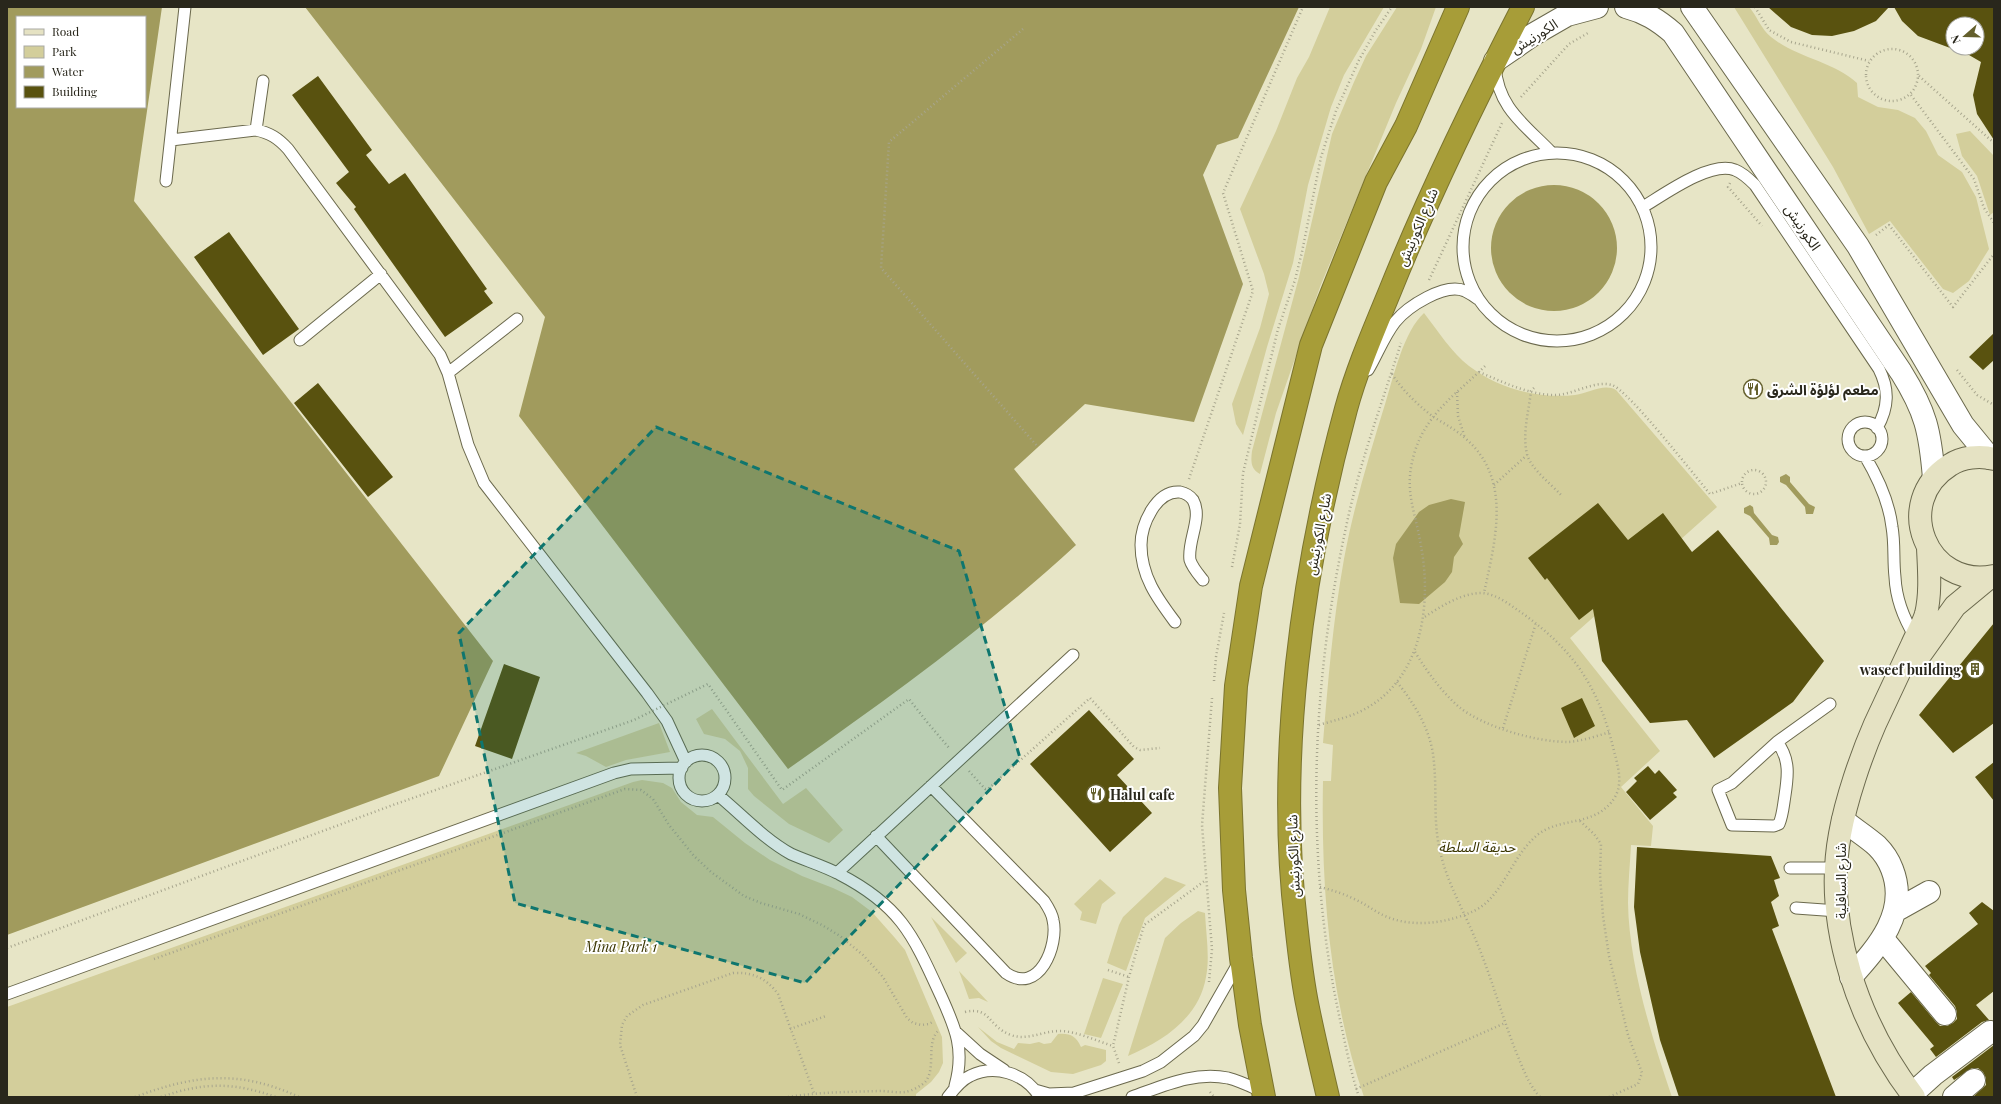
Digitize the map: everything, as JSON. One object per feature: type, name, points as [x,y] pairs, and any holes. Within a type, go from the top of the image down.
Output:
[{"type":"highway","points":[[1264,1094],[1250,1025],[1241,958],[1234,890],[1230,788],[1236,686],[1251,586],[1311,345],[1376,182],[1406,126],[1458,7]]},
{"type":"highway","name":"شارع الكورنيش","points":[[1328,1097],[1307,1006],[1296,921],[1291,853],[1290,780],[1297,662],[1307,591],[1319,524],[1347,407],[1379,319],[1414,231],[1453,145],[1523,7]]},
{"type":"street","name":"الكورنيش","points":[[1495,61],[1534,34],[1567,16],[1597,7]]},
{"type":"street","name":"الكورنيش","points":[[1626,7],[1642,11],[1660,21],[1673,33],[1905,378],[1917,397],[1925,418],[1931,441],[1934,478]]},
{"type":"street","points":[[1692,7],[1858,246],[1963,425],[1992,458]]},
{"type":"street","points":[[1992,458],[1978,457],[1954,462],[1934,478],[1924,496],[1919,518],[1921,532],[1928,548],[1945,567],[1959,574],[1975,578],[1992,576]]},
{"type":"street","name":"شارع السافلية","points":[[1913,1095],[1886,1058],[1872,1032],[1851,977],[1844,949],[1838,911],[1837,868],[1840,834],[1843,820],[1863,757],[1885,704],[1926,616],[1930,590],[1928,548]]},
{"type":"street","name":"شارع السافلية","points":[[1885,704],[1955,606],[1992,576]]},
{"type":"street","points":[[1843,820],[1878,846],[1888,860],[1895,876],[1898,894],[1895,911],[1883,939],[1851,977]]},
{"type":"street","points":[[1895,911],[1929,892]]},
{"type":"street","points":[[1883,939],[1945,1014]]},
{"type":"street","points":[[1913,1095],[1938,1071],[1990,1032]]},
{"type":"street","points":[[1954,1097],[1974,1080]]},
{"type":"lane","points":[[166,181],[184,7]]},
{"type":"lane","points":[[1495,61],[1496,75],[1509,109],[1521,124],[1551,152]]},
{"type":"lane","points":[[256,130],[263,81]]},
{"type":"lane","points":[[7,994],[614,773],[631,769],[684,765],[701,755],[716,760],[721,766],[724,777],[722,788],[718,795],[703,801],[689,797],[680,784],[684,765],[667,721],[484,483],[468,445],[448,373],[440,356],[430,339],[288,149],[274,136],[256,130],[171,140]]},
{"type":"lane","points":[[1347,407],[1395,323],[1404,313],[1433,294],[1452,289],[1464,290],[1478,300],[1494,318],[1513,331],[1535,339],[1558,342],[1582,339],[1604,330],[1623,316],[1638,297],[1647,276],[1652,253],[1649,223],[1643,207],[1634,192],[1623,179],[1608,167],[1590,158],[1570,153],[1551,152],[1526,157],[1504,168],[1486,184],[1472,204],[1464,228],[1462,253],[1467,277],[1478,300]]},
{"type":"lane","points":[[1643,207],[1686,182],[1704,173],[1718,169],[1734,170],[1744,175],[1755,185],[1879,368],[1886,388],[1887,398],[1884,414],[1878,428]]},
{"type":"lane","points":[[300,340],[381,274]]},
{"type":"lane","points":[[448,373],[517,319]]},
{"type":"lane","points":[[1860,422],[1872,424],[1878,428],[1882,439],[1881,445],[1872,455],[1865,456],[1855,453],[1850,448],[1848,442],[1850,430],[1860,422]]},
{"type":"lane","points":[[1865,456],[1882,490],[1888,508],[1894,539],[1896,590],[1903,615],[1915,638]]},
{"type":"lane","points":[[1175,622],[1156,596],[1147,580],[1141,547],[1142,532],[1151,513],[1162,498],[1173,492],[1185,493],[1192,499],[1196,509],[1190,546],[1190,560],[1203,580]]},
{"type":"lane","points":[[837,873],[1073,655]]},
{"type":"lane","points":[[1777,742],[1783,750],[1787,762],[1788,775],[1779,824],[1774,826],[1732,825],[1718,790],[1732,783],[1777,742],[1830,704]]},
{"type":"lane","points":[[876,836],[1006,973],[1019,980],[1034,976],[1040,972],[1053,941],[1053,920],[1050,910],[1044,901],[931,786]]},
{"type":"lane","points":[[718,795],[783,848],[837,873],[875,895],[893,911],[908,930],[920,951],[957,1032],[960,1060],[955,1086],[948,1097]]},
{"type":"lane","points":[[1790,868],[1837,868]]},
{"type":"lane","points":[[1796,908],[1838,911]]},
{"type":"lane","points":[[957,1032],[980,1054],[1006,1071],[1022,1079],[1037,1094],[1074,1093],[1124,1078],[1161,1062],[1194,1036],[1216,1005],[1241,958]]},
{"type":"lane","points":[[955,1086],[970,1076],[988,1070],[1006,1071]]},
{"type":"lane","points":[[1132,1097],[1175,1082],[1206,1076],[1229,1078],[1264,1094]]},
{"type":"path","points":[[1185,493],[1253,291],[1223,193],[1303,7]]},
{"type":"path","points":[[1755,7],[1768,30],[1791,42],[1869,61]]},
{"type":"path","points":[[1024,28],[889,142],[881,268],[1038,447]]},
{"type":"path","points":[[1418,303],[1509,109],[1569,44],[1590,31]]},
{"type":"path","points":[[1893,48],[1906,52],[1916,62],[1919,76],[1917,86],[1911,95],[1900,101],[1887,102],[1876,96],[1868,86],[1866,73],[1869,61],[1879,52],[1893,48]]},
{"type":"path","points":[[1919,76],[1994,143]]},
{"type":"path","points":[[1911,95],[1974,179],[1984,208],[1994,223]]},
{"type":"path","points":[[1734,170],[1728,187],[1764,228]]},
{"type":"path","points":[[1872,237],[1889,225],[1953,307],[1994,254]]},
{"type":"path","points":[[1359,1097],[1331,976],[1320,887],[1316,826],[1320,692],[1330,614],[1345,531],[1366,450],[1402,340]]},
{"type":"path","points":[[1952,365],[1977,395],[1994,405]]},
{"type":"path","points":[[1319,725],[1365,709],[1385,696],[1397,682],[1415,652],[1423,618],[1425,564],[1420,536],[1410,499],[1409,484],[1416,448],[1432,416],[1486,366]]},
{"type":"path","points":[[1479,372],[1531,391],[1555,395],[1598,385],[1612,385],[1629,398],[1710,494],[1742,483]]},
{"type":"path","points":[[1391,374],[1408,396],[1432,416],[1466,438]]},
{"type":"path","points":[[1534,388],[1531,391],[1526,430],[1527,455],[1536,468],[1561,495]]},
{"type":"path","points":[[1457,392],[1458,416],[1466,438],[1486,465],[1494,485],[1497,505],[1497,531],[1484,593]]},
{"type":"path","points":[[1494,485],[1527,455]]},
{"type":"path","points":[[1752,470],[1760,471],[1767,480],[1763,492],[1755,495],[1747,493],[1742,483],[1744,474],[1752,470]]},
{"type":"path","points":[[1320,887],[1351,898],[1380,914],[1402,922],[1430,923],[1445,921],[1465,915],[1477,910],[1495,893],[1525,848],[1536,836],[1549,828],[1564,823],[1580,821],[1593,816],[1606,808],[1615,796],[1620,781],[1610,732],[1594,690],[1581,669],[1565,650],[1536,623],[1500,598],[1484,593],[1469,595],[1452,601],[1423,618]]},
{"type":"path","points":[[1503,728],[1536,623]]},
{"type":"path","points":[[1415,652],[1428,674],[1446,696],[1460,708],[1480,720],[1527,736],[1568,742],[1610,732]]},
{"type":"path","points":[[1397,682],[1412,701],[1423,721],[1429,738],[1434,762],[1436,830],[1440,852],[1447,873],[1486,968],[1505,1023],[1530,1086],[1540,1097]]},
{"type":"path","points":[[7,948],[393,805],[634,720],[708,684],[782,790],[909,699],[960,760],[985,788],[988,789],[1090,698],[1134,747],[1140,750],[1160,748]]},
{"type":"path","points":[[149,961],[625,789],[641,790],[653,799],[669,825],[694,856],[711,872],[744,896],[761,903],[799,914],[840,936],[857,950],[883,977],[907,1018],[913,1023],[921,1025],[929,1024],[947,1010]]},
{"type":"path","points":[[1580,821],[1594,834],[1601,844],[1600,875],[1603,916],[1609,956],[1628,1035],[1642,1073],[1638,1084],[1609,1097]]},
{"type":"path","points":[[1124,1078],[1113,1046],[1129,977],[1144,926],[1206,880]]},
{"type":"path","points":[[1108,970],[1129,977]]},
{"type":"path","points":[[637,1097],[620,1045],[622,1025],[627,1016],[643,1005],[733,973],[745,973],[756,976],[772,986],[778,994],[814,1093]]},
{"type":"path","points":[[790,1028],[826,1016]]},
{"type":"path","points":[[1356,1089],[1505,1023]]},
{"type":"path","points":[[135,1097],[172,1084],[213,1078],[252,1081],[270,1085],[299,1097]]},
{"type":"path","points":[[161,1097],[200,1086],[231,1085],[253,1089],[276,1097]]},
{"type":"highlighted area","points":[[656,427],[959,551],[1020,758],[805,983],[515,903],[459,633]]},
{"type":"green space","points":[[1330,7],[1384,7],[1344,75],[1331,107],[1308,185],[1293,263],[1267,347],[1243,435],[1236,424],[1232,404],[1260,328],[1269,294],[1264,274],[1240,209],[1276,131],[1297,78],[1309,57]]},
{"type":"green space","points":[[1397,7],[1436,7],[1421,49],[1396,103],[1320,287],[1276,413],[1260,474],[1254,470],[1251,461],[1252,451],[1299,277],[1332,134],[1366,56]]},
{"type":"green space","points":[[1734,7],[1749,7],[1771,37],[1792,50],[1837,69],[1857,83],[1858,97],[1878,107],[1898,110],[1915,118],[1926,131],[1938,155],[1962,172],[1976,197],[1989,249],[1969,281],[1953,293],[1943,289],[1890,221],[1869,234],[1833,167]]},
{"type":"green space","points":[[1970,131],[1994,156],[1994,212],[1990,215],[1977,176],[1962,156],[1956,134]]},
{"type":"green space","name":"حديقة السلطة","points":[[1424,313],[1445,341],[1463,361],[1493,381],[1520,391],[1547,395],[1575,395],[1601,388],[1611,388],[1616,390],[1717,507],[1570,638],[1660,751],[1621,787],[1653,826],[1651,846],[1631,845],[1628,896],[1629,927],[1632,951],[1643,1001],[1672,1097],[1364,1097],[1352,1058],[1343,1020],[1335,980],[1330,940],[1324,861],[1323,781],[1331,781],[1333,745],[1323,743],[1337,605],[1344,559],[1357,499],[1400,354],[1411,331]]},
{"type":"green space","points":[[712,709],[783,804],[806,788],[843,830],[829,843],[789,824],[754,796],[748,789],[748,768],[740,751],[725,739],[704,734],[696,719]]},
{"type":"green space","points":[[659,723],[670,752],[626,760],[606,767],[586,756],[576,753]]},
{"type":"green space","name":"Mina Park 1","points":[[642,780],[663,783],[672,788],[681,802],[697,815],[713,817],[745,843],[770,860],[802,876],[852,897],[872,912],[895,938],[905,950],[942,1037],[943,1063],[939,1072],[931,1082],[916,1094],[916,1097],[7,1097],[7,1007]]},
{"type":"green space","points":[[1165,877],[1186,885],[1145,918],[1126,971],[1107,963],[1123,917]]},
{"type":"green space","points":[[1100,879],[1116,893],[1102,904],[1096,924],[1080,920],[1082,912],[1074,904]]},
{"type":"green space","points":[[1198,911],[1205,913],[1208,962],[1202,992],[1196,1005],[1178,1026],[1166,1035],[1128,1056],[1165,938],[1181,923]]},
{"type":"green space","points":[[931,917],[967,953],[956,963]]},
{"type":"green space","points":[[959,971],[988,1002],[979,998],[969,999]]},
{"type":"green space","points":[[1103,978],[1123,984],[1101,1038],[1084,1034]]},
{"type":"green space","points":[[978,1027],[997,1042],[1014,1049],[1018,1043],[1051,1043],[1058,1034],[1066,1034],[1075,1038],[1081,1047],[1085,1045],[1106,1050],[1106,1061],[1101,1065],[1073,1074],[1051,1072],[1001,1048],[991,1041]]},
{"type":"water","points":[[7,7],[162,7],[134,201],[493,661],[439,776],[7,935]]},
{"type":"water","points":[[305,7],[1299,7],[1238,138],[1217,145],[1203,175],[1243,284],[1194,422],[1085,404],[1014,469],[1076,545],[1042,576],[935,662],[788,769],[519,416],[545,317]]},
{"type":"water","points":[[1560,185],[1584,193],[1594,199],[1603,208],[1612,224],[1616,236],[1616,260],[1612,272],[1603,288],[1594,297],[1578,306],[1566,310],[1548,311],[1524,303],[1514,297],[1505,288],[1496,272],[1492,260],[1491,242],[1499,218],[1505,208],[1514,199],[1530,190],[1542,186]]},
{"type":"water","points":[[1786,474],[1790,477],[1790,482],[1809,504],[1815,507],[1813,514],[1806,514],[1805,507],[1786,485],[1780,482],[1780,477]]},
{"type":"water","points":[[1451,499],[1465,502],[1459,536],[1463,544],[1454,557],[1452,572],[1445,582],[1419,604],[1400,603],[1393,558],[1396,544],[1419,512],[1429,505]]},
{"type":"water","points":[[1750,505],[1753,507],[1754,513],[1772,535],[1778,537],[1779,542],[1777,545],[1770,545],[1769,538],[1750,516],[1744,513],[1744,508]]},
{"type":"building","points":[[1768,7],[1889,7],[1876,21],[1854,31],[1832,36],[1812,35],[1791,27]]},
{"type":"building","points":[[1894,7],[1994,7],[1994,140],[1977,114],[1973,95],[1981,62],[1971,56],[1985,56],[1985,16],[1945,16],[1945,46],[1918,36],[1902,21]]},
{"type":"building","points":[[318,76],[372,150],[366,155],[389,184],[405,173],[487,289],[484,291],[493,303],[445,337],[354,209],[356,207],[336,183],[349,172],[292,95]]},
{"type":"building","points":[[229,232],[299,329],[263,355],[194,257]]},
{"type":"building","points":[[1994,333],[1994,360],[1983,370],[1969,357]]},
{"type":"building","points":[[318,383],[393,477],[368,497],[294,403]]},
{"type":"building","points":[[1598,503],[1628,540],[1663,513],[1692,552],[1718,530],[1824,661],[1793,702],[1714,758],[1687,720],[1650,723],[1602,661],[1593,609],[1579,620],[1547,578],[1545,580],[1528,558]]},
{"type":"building","name":"waseef building","points":[[1994,623],[1994,723],[1953,753],[1919,715]]},
{"type":"building","points":[[504,664],[540,677],[512,759],[475,746]]},
{"type":"building","points":[[1582,698],[1595,726],[1574,738],[1561,708]]},
{"type":"building","name":"Halul cafe","points":[[1089,710],[1134,759],[1117,775],[1152,813],[1110,852],[1030,764]]},
{"type":"building","points":[[1994,762],[1994,801],[1975,777]]},
{"type":"building","points":[[1648,766],[1655,774],[1659,770],[1677,790],[1673,793],[1677,797],[1650,820],[1626,792],[1637,781],[1634,778]]},
{"type":"building","points":[[1637,847],[1771,856],[1780,878],[1774,880],[1779,896],[1771,902],[1779,926],[1772,929],[1836,1097],[1679,1097],[1660,1040],[1640,952],[1634,907]]},
{"type":"building","points":[[1982,902],[1994,911],[1994,991],[1976,1005],[1989,1020],[1982,1022],[1936,1057],[1930,1049],[1934,1046],[1898,1003],[1911,992],[1940,1026],[1947,1026],[1957,1019],[1955,1006],[1929,975],[1931,973],[1925,966],[1978,924],[1969,913]]},
{"type":"building","points":[[1994,1045],[1994,1097],[1973,1097],[1986,1085],[1986,1078],[1983,1072],[1978,1068],[1972,1068],[1954,1080],[1952,1077]]},
{"type":"place","name":"مطعم لؤلؤة الشرق","points":[[1753,389]]},
{"type":"place","name":"waseef building","points":[[1975,669]]},
{"type":"place","name":"Halul cafe","points":[[1096,794]]}]
